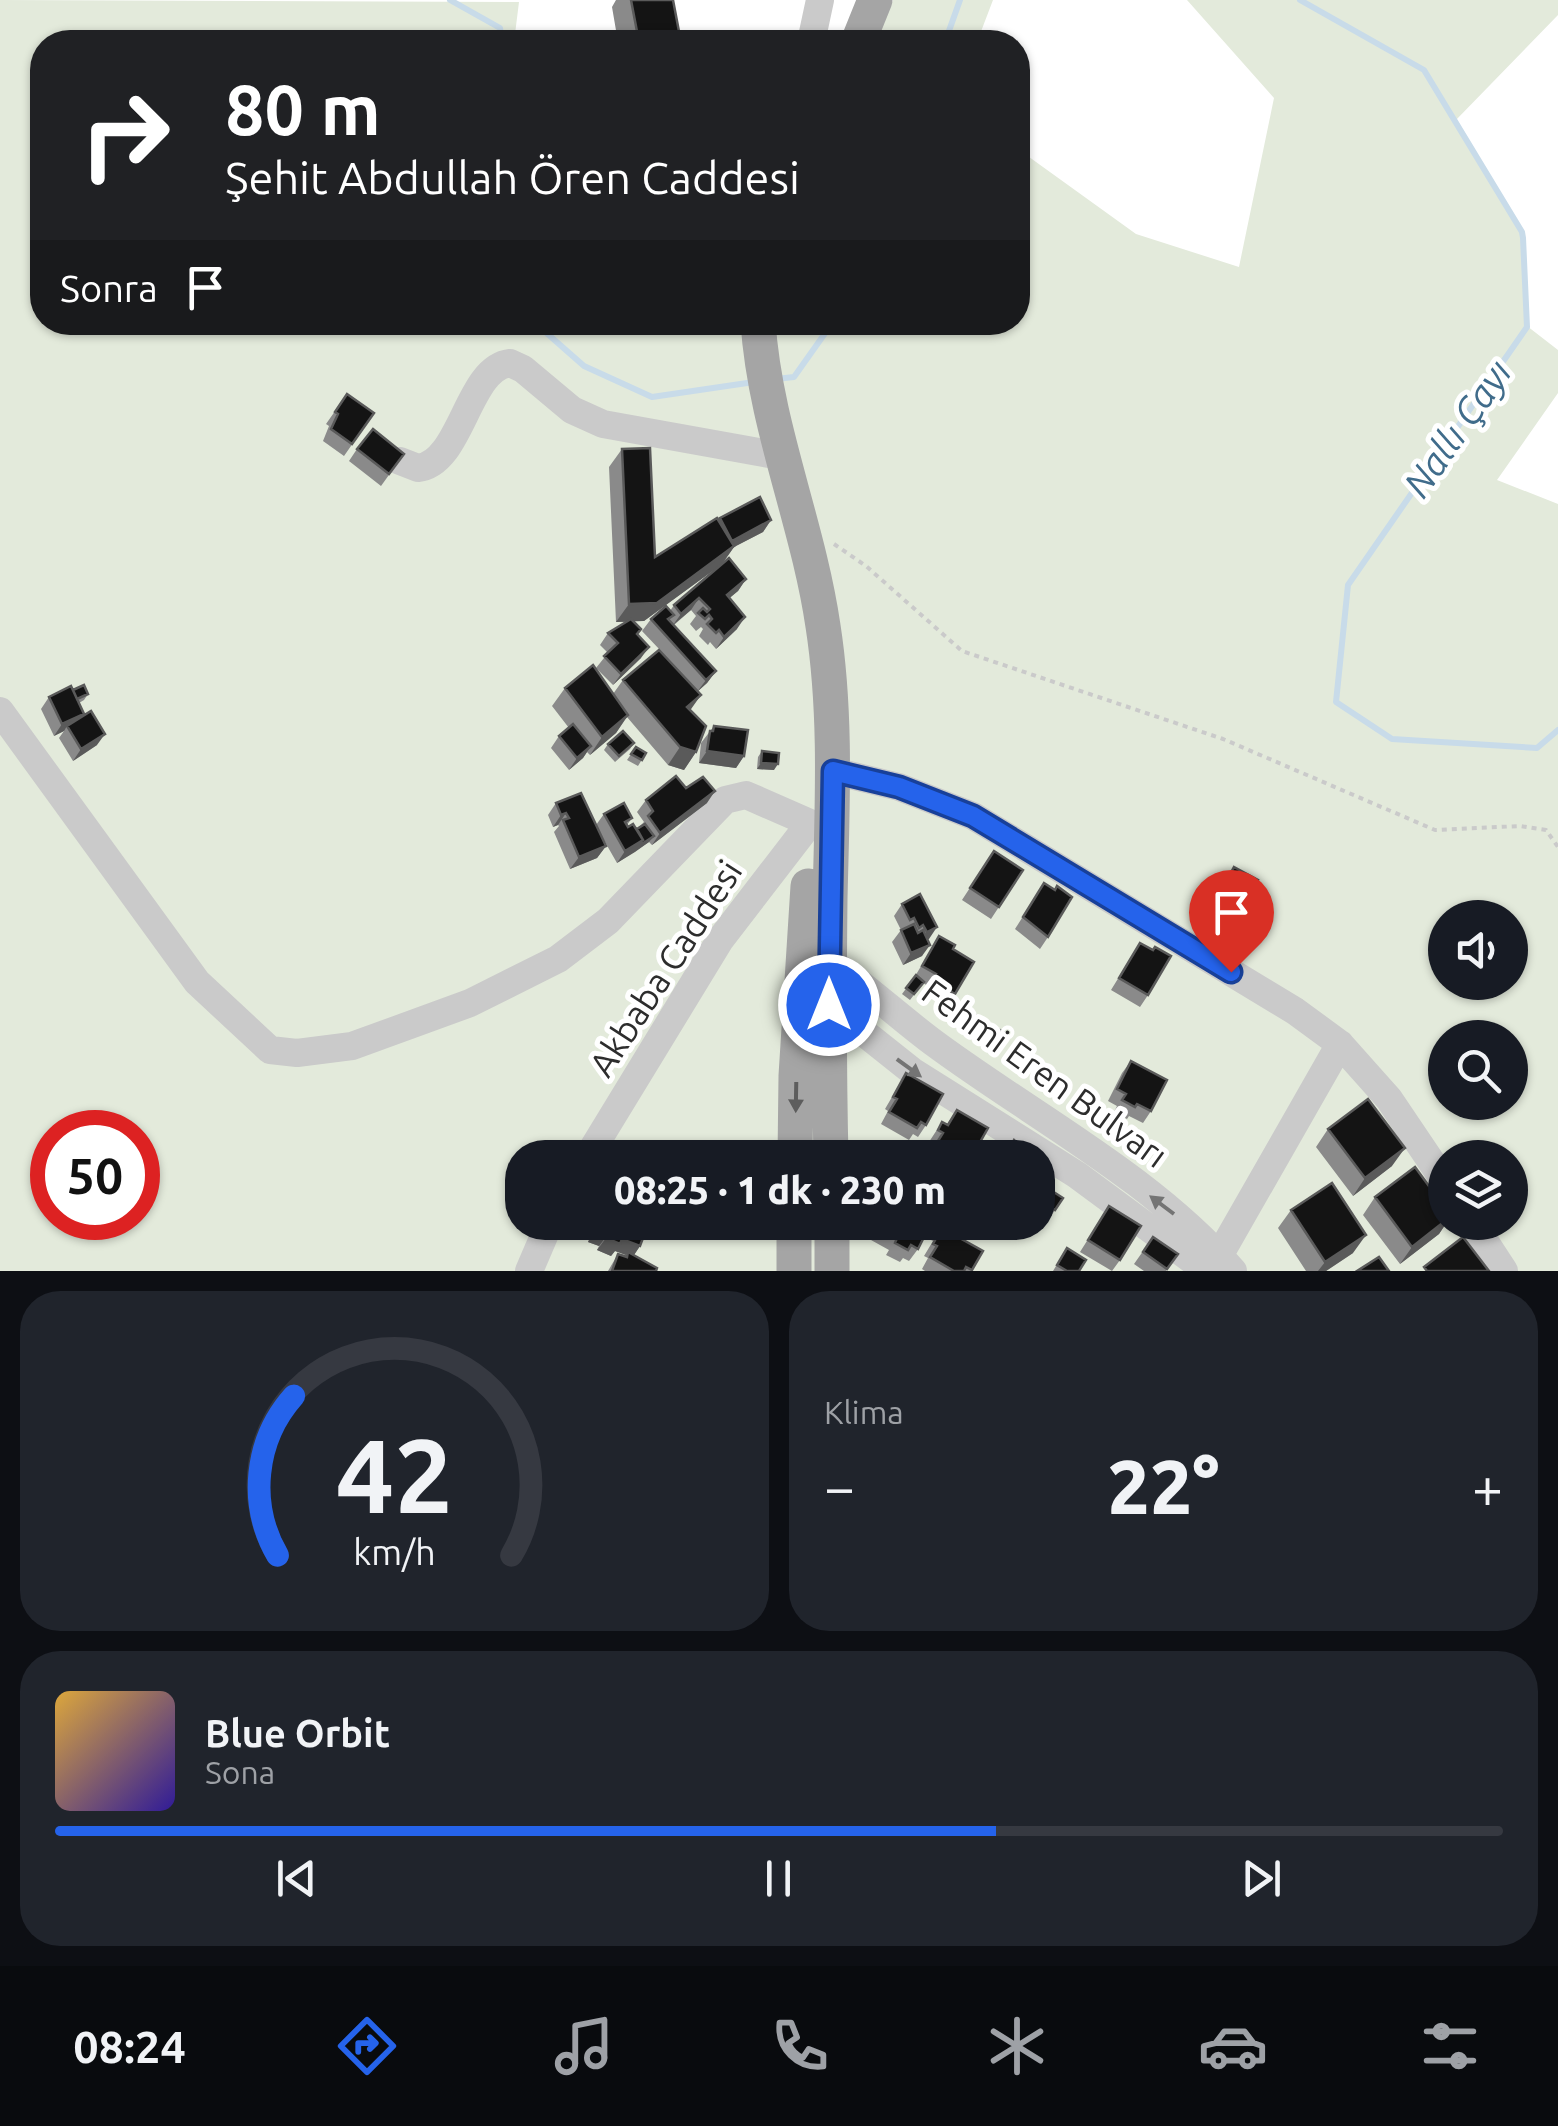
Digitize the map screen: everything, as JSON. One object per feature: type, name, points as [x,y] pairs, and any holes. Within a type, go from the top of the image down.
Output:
[{"type":"main road","points":[[863,30],[876,0]]},
{"type":"main road","points":[[759,335],[806,652],[817,953]]},
{"type":"main road","points":[[768,408],[797,501],[824,628],[833,771],[815,999],[797,1140]]},
{"type":"main road","points":[[815,999],[829,1140]]},
{"type":"main road","points":[[794,1240],[794,1271]]},
{"type":"street","points":[[814,30],[820,0]]},
{"type":"street","points":[[400,460],[418,468],[437,460],[492,370],[510,363],[523,369],[572,410],[603,424],[776,455]]},
{"type":"street","points":[[0,710],[196,982],[270,1050],[297,1053],[352,1046],[470,1003],[558,959],[608,922],[726,800],[746,795],[810,823]]},
{"type":"street","points":[[833,771],[899,787],[973,816],[1295,1011],[1340,1044],[1389,1099],[1428,1157]]},
{"type":"street","name":"Akbaba Caddesi","points":[[598,1140],[720,940],[810,823]]},
{"type":"street","name":"Fehmi Eren Bulvarı","points":[[817,953],[1202,1235],[1218,1267]]},
{"type":"street","name":"Fehmi Eren Bulvarı","points":[[815,999],[912,1071],[1218,1267]]},
{"type":"street","points":[[1218,1267],[1340,1044]]},
{"type":"street","points":[[529,1271],[542,1240]]},
{"type":"street","points":[[1484,1240],[1504,1271]]},
{"type":"path","points":[[806,542],[838,544],[962,651],[1222,738],[1435,830],[1520,826],[1546,830],[1558,847]]},
{"type":"green space","points":[[0,0],[519,2],[516,30],[30,30],[30,335],[1030,335],[1030,158],[1136,234],[1239,267],[1274,98],[1187,0],[1558,0],[1558,15],[1455,121],[1523,238],[1527,326],[1558,350],[1558,393],[1497,480],[1558,504],[1558,1271],[0,1271]]},
{"type":"green space","points":[[893,0],[993,0],[982,30],[881,30]]},
{"type":"building","points":[[631,0],[673,0],[679,30],[637,30]]},
{"type":"building","points":[[347,394],[374,413],[352,444],[331,429],[338,414],[335,412]]},
{"type":"building","points":[[373,429],[404,454],[389,474],[357,449]]},
{"type":"building","points":[[650,448],[655,557],[717,518],[734,546],[657,603],[629,604],[622,449]]},
{"type":"building","points":[[760,497],[771,520],[732,541],[720,518]]},
{"type":"building","points":[[729,558],[746,579],[727,595],[745,617],[724,637],[707,624],[712,619],[709,615],[705,619],[698,613],[703,608],[707,612],[710,609],[699,598],[681,614],[674,605]]},
{"type":"building","points":[[666,606],[674,615],[668,619],[716,671],[706,680],[651,619]]},
{"type":"building","points":[[631,619],[641,629],[637,634],[649,647],[621,674],[604,656],[618,643],[608,633]]},
{"type":"building","points":[[659,650],[701,695],[687,707],[706,726],[696,752],[680,747],[623,680]]},
{"type":"building","points":[[593,665],[628,715],[602,737],[565,688]]},
{"type":"building","points":[[84,685],[88,694],[77,699],[73,690]]},
{"type":"building","points":[[71,686],[84,714],[62,724],[49,697]]},
{"type":"building","points":[[91,711],[105,734],[81,749],[67,726]]},
{"type":"building","points":[[573,724],[591,746],[577,758],[559,736]]},
{"type":"building","points":[[714,726],[748,730],[744,756],[707,751]]},
{"type":"building","points":[[623,731],[634,743],[619,756],[608,744]]},
{"type":"building","points":[[636,747],[646,753],[642,760],[631,754]]},
{"type":"building","points":[[762,751],[779,753],[778,764],[761,763]]},
{"type":"building","points":[[676,776],[686,788],[703,777],[715,791],[660,833],[648,816],[653,811],[646,800]]},
{"type":"building","points":[[581,793],[606,846],[579,857],[563,820],[569,818],[566,813],[561,815],[556,803]]},
{"type":"building","points":[[624,803],[632,818],[625,822],[628,827],[633,824],[643,840],[625,851],[604,814]]},
{"type":"building","points":[[645,824],[654,836],[639,846],[643,840],[637,829]]},
{"type":"building","points":[[994,851],[1023,870],[999,907],[970,888]]},
{"type":"building","points":[[1234,867],[1258,880],[1234,924],[1205,908],[1215,890],[1220,893]]},
{"type":"building","points":[[1044,883],[1055,890],[1057,886],[1072,897],[1048,937],[1023,917]]},
{"type":"building","points":[[920,894],[937,927],[927,932],[923,925],[919,928],[914,918],[910,920],[902,904]]},
{"type":"building","points":[[914,924],[918,933],[923,930],[930,945],[911,953],[901,930]]},
{"type":"building","points":[[939,936],[974,962],[955,994],[932,980],[936,974],[922,966]]},
{"type":"building","points":[[1140,943],[1171,956],[1148,995],[1119,978]]},
{"type":"building","points":[[916,975],[924,982],[914,994],[906,988]]},
{"type":"building","points":[[974,1014],[1003,1032],[997,1043],[968,1025]]},
{"type":"building","points":[[1131,1061],[1167,1080],[1151,1111],[1122,1100],[1126,1094],[1117,1089]]},
{"type":"building","points":[[906,1073],[943,1094],[926,1125],[921,1122],[917,1128],[889,1112]]},
{"type":"building","points":[[1368,1099],[1405,1148],[1365,1178],[1328,1129]]},
{"type":"building","points":[[957,1110],[988,1128],[981,1140],[939,1140],[943,1133],[938,1130],[942,1122],[948,1125]]},
{"type":"building","points":[[1415,1167],[1428,1185],[1428,1234],[1412,1247],[1375,1197]]},
{"type":"building","points":[[1332,1183],[1366,1235],[1325,1262],[1291,1210]]},
{"type":"building","points":[[1055,1193],[1063,1198],[1055,1210]]},
{"type":"building","points":[[1109,1206],[1141,1226],[1120,1260],[1088,1240]]},
{"type":"building","points":[[1153,1237],[1178,1254],[1167,1269],[1143,1252]]},
{"type":"building","points":[[922,1240],[918,1249],[911,1245],[908,1250],[895,1243]]},
{"type":"building","points":[[935,1240],[963,1240],[983,1251],[972,1270],[966,1267],[964,1271],[954,1271],[930,1257],[937,1246],[933,1244]]},
{"type":"building","points":[[1459,1240],[1465,1240],[1489,1271],[1427,1271],[1424,1267]]},
{"type":"building","points":[[1067,1248],[1086,1260],[1079,1271],[1067,1271],[1057,1265]]},
{"type":"building","points":[[628,1252],[657,1268],[656,1271],[612,1271],[618,1254],[627,1257]]},
{"type":"building","points":[[1379,1257],[1389,1271],[1357,1271]]},
{"type":"waterway","name":"Nallı Çayı","points":[[450,0],[500,30]]},
{"type":"waterway","name":"Nallı Çayı","points":[[949,30],[960,0]]},
{"type":"waterway","name":"Nallı Çayı","points":[[1300,0],[1424,70],[1523,238],[1527,327],[1348,585],[1336,702],[1392,739],[1537,748],[1558,730]]},
{"type":"waterway","name":"Nallı Çayı","points":[[549,335],[584,366],[652,397],[754,382]]},
{"type":"waterway","name":"Nallı Çayı","points":[[776,379],[794,377],[824,335]]},
{"type":"route","points":[[829,1005],[833,771],[899,787],[973,816],[1231,972]]}]
